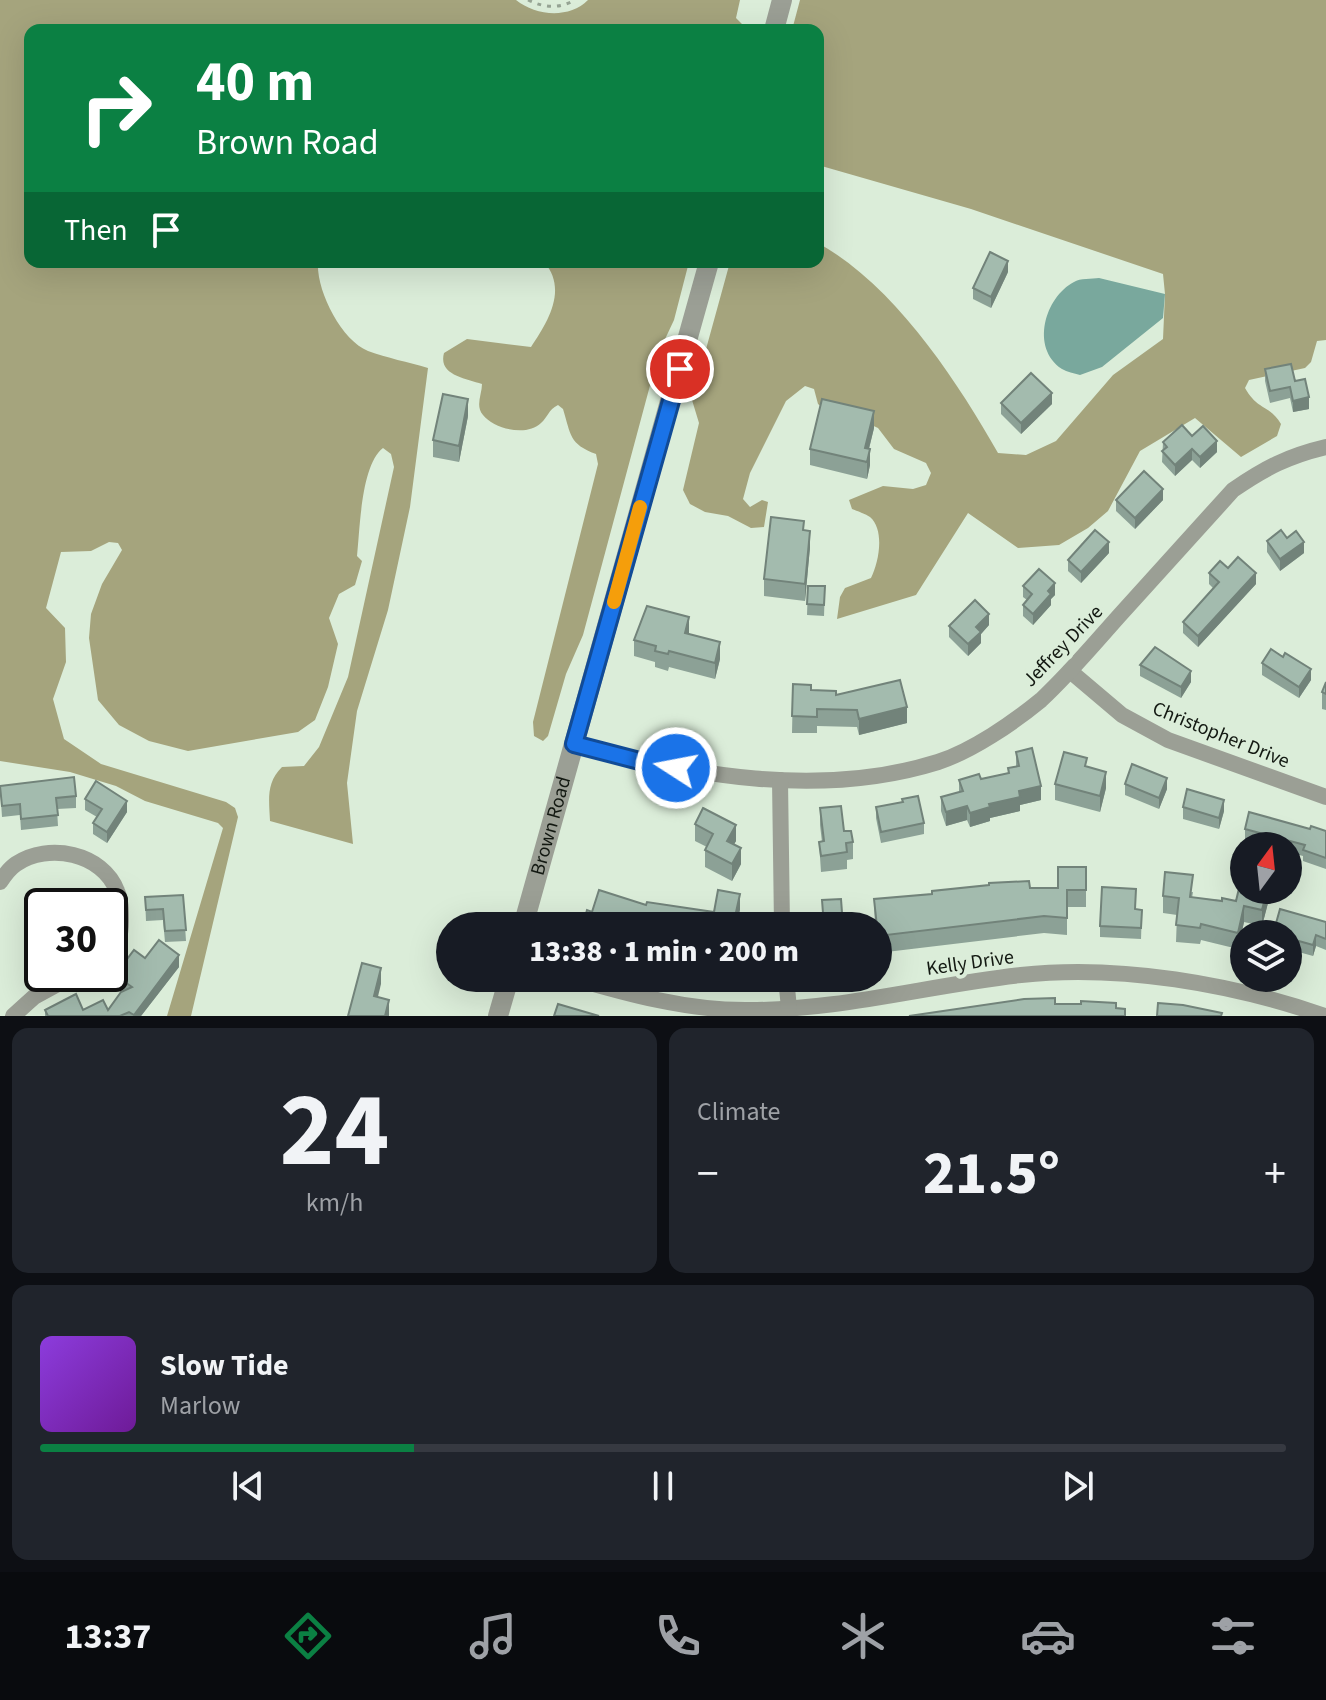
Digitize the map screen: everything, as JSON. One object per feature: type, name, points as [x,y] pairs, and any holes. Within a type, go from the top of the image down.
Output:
[{"type":"street","points":[[776,24],[782,0]]},
{"type":"street","name":"Brown Road","points":[[527,912],[707,268]]},
{"type":"street","name":"Jeffrey Drive","points":[[574,744],[651,764],[780,780],[873,777],[940,762],[994,734],[1040,700],[1070,671],[1233,490],[1262,470],[1292,455],[1326,447]]},
{"type":"street","name":"Christopher Drive","points":[[1070,671],[1122,715],[1168,740],[1326,797]]},
{"type":"street","points":[[780,780],[782,912]]},
{"type":"street","points":[[0,882],[15,864],[36,855],[57,852],[82,857],[105,871],[116,888]]},
{"type":"street","name":"Kelly Drive","points":[[628,992],[680,1005],[744,1010],[789,1008],[1023,975],[1089,973],[1221,987],[1325,1016]]},
{"type":"street","points":[[13,1016],[43,992]]},
{"type":"street","points":[[498,1016],[505,992]]},
{"type":"street","points":[[787,992],[789,1008]]},
{"type":"path","points":[[528,0],[562,7],[575,0]]},
{"type":"shaded area","points":[[0,0],[516,0],[543,12],[562,13],[588,0],[740,0],[736,18],[742,24],[24,24],[24,268],[318,268],[321,286],[332,313],[358,345],[383,356],[428,368],[410,507],[388,610],[357,711],[347,783],[353,844],[270,821],[270,792],[273,779],[282,767],[304,766],[319,747],[348,677],[394,467],[391,454],[383,448],[370,468],[359,530],[357,556],[362,561],[355,585],[339,594],[329,618],[338,644],[328,687],[315,720],[298,732],[188,751],[149,741],[119,725],[98,700],[89,638],[91,614],[102,584],[122,550],[118,543],[109,542],[91,551],[61,552],[46,608],[65,628],[66,662],[53,699],[64,739],[101,764],[226,802],[235,808],[238,817],[191,1016],[167,1016],[223,828],[218,823],[145,801],[116,786],[70,772],[0,761]]},
{"type":"shaded area","points":[[800,0],[1326,0],[1326,340],[1317,341],[1311,362],[1305,368],[1249,380],[1245,388],[1250,395],[1281,424],[1277,436],[1241,457],[1195,418],[1140,451],[1108,511],[1088,528],[1059,545],[1018,548],[968,513],[916,595],[837,619],[840,597],[845,588],[871,578],[879,546],[875,523],[852,509],[849,500],[883,486],[913,489],[926,485],[931,473],[926,463],[894,449],[878,428],[854,417],[828,412],[818,404],[814,389],[805,386],[786,401],[750,473],[743,499],[750,507],[762,500],[768,502],[764,527],[751,528],[728,516],[705,512],[690,504],[683,490],[699,423],[692,400],[728,268],[824,268],[824,247],[846,261],[897,308],[921,336],[963,395],[998,453],[1026,455],[1056,441],[1113,375],[1163,339],[1163,274],[971,209],[824,167],[824,24],[794,24]]},
{"type":"shaded area","points":[[548,268],[687,268],[674,320],[659,352],[583,635],[566,674],[548,736],[543,741],[534,736],[533,722],[598,464],[596,454],[576,442],[563,409],[558,405],[541,423],[528,430],[511,430],[488,420],[479,408],[482,384],[449,371],[443,360],[444,353],[467,339],[531,347],[553,305],[555,294]]},
{"type":"water","points":[[1099,278],[1165,294],[1163,318],[1102,367],[1080,375],[1062,369],[1052,360],[1046,349],[1045,323],[1055,299],[1064,289],[1083,279]]},
{"type":"building","points":[[990,252],[1008,261],[991,297],[973,288]]},
{"type":"building","points":[[1291,364],[1295,381],[1305,379],[1309,397],[1293,401],[1290,387],[1270,391],[1265,369]]},
{"type":"building","points":[[1031,373],[1052,393],[1021,423],[1001,403]]},
{"type":"building","points":[[443,394],[468,399],[459,446],[433,440]]},
{"type":"building","points":[[822,399],[874,411],[865,448],[870,449],[867,462],[810,449]]},
{"type":"building","points":[[1182,425],[1192,436],[1203,426],[1217,441],[1200,457],[1192,449],[1175,465],[1162,451],[1167,447],[1163,442]]},
{"type":"building","points":[[1144,471],[1163,489],[1135,518],[1116,500]]},
{"type":"building","points":[[771,517],[804,521],[803,530],[810,531],[805,584],[764,579]]},
{"type":"building","points":[[1095,530],[1109,542],[1081,572],[1068,560]]},
{"type":"building","points":[[1281,530],[1287,538],[1296,531],[1304,542],[1280,559],[1267,541]]},
{"type":"building","points":[[1238,557],[1256,573],[1198,636],[1183,622],[1219,582],[1209,573],[1220,561],[1228,568]]},
{"type":"building","points":[[1039,569],[1055,583],[1048,591],[1051,594],[1033,614],[1023,605],[1032,594],[1023,586]]},
{"type":"building","points":[[808,586],[825,586],[824,605],[807,604]]},
{"type":"building","points":[[975,600],[989,614],[976,627],[981,632],[968,644],[949,626]]},
{"type":"building","points":[[647,606],[689,617],[685,633],[720,642],[715,663],[669,651],[668,654],[655,651],[656,646],[634,640]]},
{"type":"building","points":[[1155,647],[1191,671],[1181,687],[1140,665]]},
{"type":"building","points":[[1271,649],[1283,657],[1285,653],[1311,669],[1299,687],[1262,663]]},
{"type":"building","points":[[900,680],[907,707],[859,719],[857,710],[817,709],[817,717],[792,716],[793,684],[811,685],[811,690],[836,691],[836,695]]},
{"type":"building","points":[[1032,748],[1041,786],[1019,791],[1020,797],[989,804],[990,807],[970,813],[967,806],[946,812],[941,797],[963,791],[959,780],[979,774],[981,779],[1009,773],[1008,768],[1019,766],[1016,752]]},
{"type":"building","points":[[1064,752],[1087,758],[1085,766],[1106,772],[1100,796],[1055,784]]},
{"type":"building","points":[[1132,764],[1167,778],[1159,798],[1125,784]]},
{"type":"building","points":[[74,777],[76,796],[56,798],[58,815],[21,819],[20,804],[2,806],[0,786]]},
{"type":"building","points":[[96,781],[127,801],[107,832],[93,823],[102,809],[85,799]]},
{"type":"building","points":[[1187,789],[1224,800],[1219,818],[1183,807]]},
{"type":"building","points":[[918,796],[924,823],[881,832],[876,807]]},
{"type":"building","points":[[841,806],[844,831],[851,831],[853,842],[846,843],[847,852],[821,856],[819,842],[824,841],[820,808]]},
{"type":"building","points":[[703,808],[736,825],[727,841],[741,848],[732,864],[705,850],[713,834],[695,824]]},
{"type":"building","points":[[1249,812],[1326,831],[1326,858],[1303,850],[1302,832],[1256,832],[1245,829]]},
{"type":"building","points":[[1058,867],[1086,867],[1086,890],[1067,890],[1067,918],[1044,916],[892,934],[892,912],[875,912],[874,899],[932,894],[932,891],[989,883],[1029,881],[1030,888],[1058,888]]},
{"type":"building","points":[[1165,872],[1193,875],[1190,897],[1222,901],[1222,898],[1230,900],[1230,904],[1264,904],[1262,910],[1244,906],[1241,920],[1230,920],[1230,931],[1201,924],[1200,928],[1176,925],[1179,898],[1163,896]]},
{"type":"building","points":[[1102,887],[1136,889],[1135,909],[1142,910],[1141,928],[1100,926]]},
{"type":"building","points":[[599,890],[646,905],[647,902],[714,912],[592,912]]},
{"type":"building","points":[[718,890],[740,894],[736,912],[714,912]]},
{"type":"building","points":[[183,895],[186,930],[165,931],[163,909],[146,910],[145,897]]},
{"type":"building","points":[[841,899],[842,912],[823,912],[822,900]]},
{"type":"building","points":[[1280,909],[1326,922],[1326,939],[1316,935],[1313,945],[1302,942],[1302,920],[1277,920]]},
{"type":"building","points":[[159,940],[179,955],[134,1015],[129,1012],[120,1016],[48,1016],[45,1010],[76,994],[83,1010],[103,1000],[108,1010],[121,992],[128,992],[132,987],[128,984],[128,958],[134,950],[145,958]]},
{"type":"building","points":[[362,963],[381,968],[374,996],[389,1000],[385,1016],[348,1016]]},
{"type":"building","points":[[1055,998],[1055,1004],[1081,1004],[1081,1001],[1116,1003],[1116,1008],[1125,1009],[1125,1016],[909,1016],[1024,999]]},
{"type":"building","points":[[1158,1003],[1222,1013],[1221,1016],[1157,1016]]},
{"type":"building","points":[[558,1004],[599,1016],[554,1016]]},
{"type":"slow traffic","points":[[614,602],[640,507]]},
{"type":"route","points":[[676,768],[574,744],[680,369]]}]
